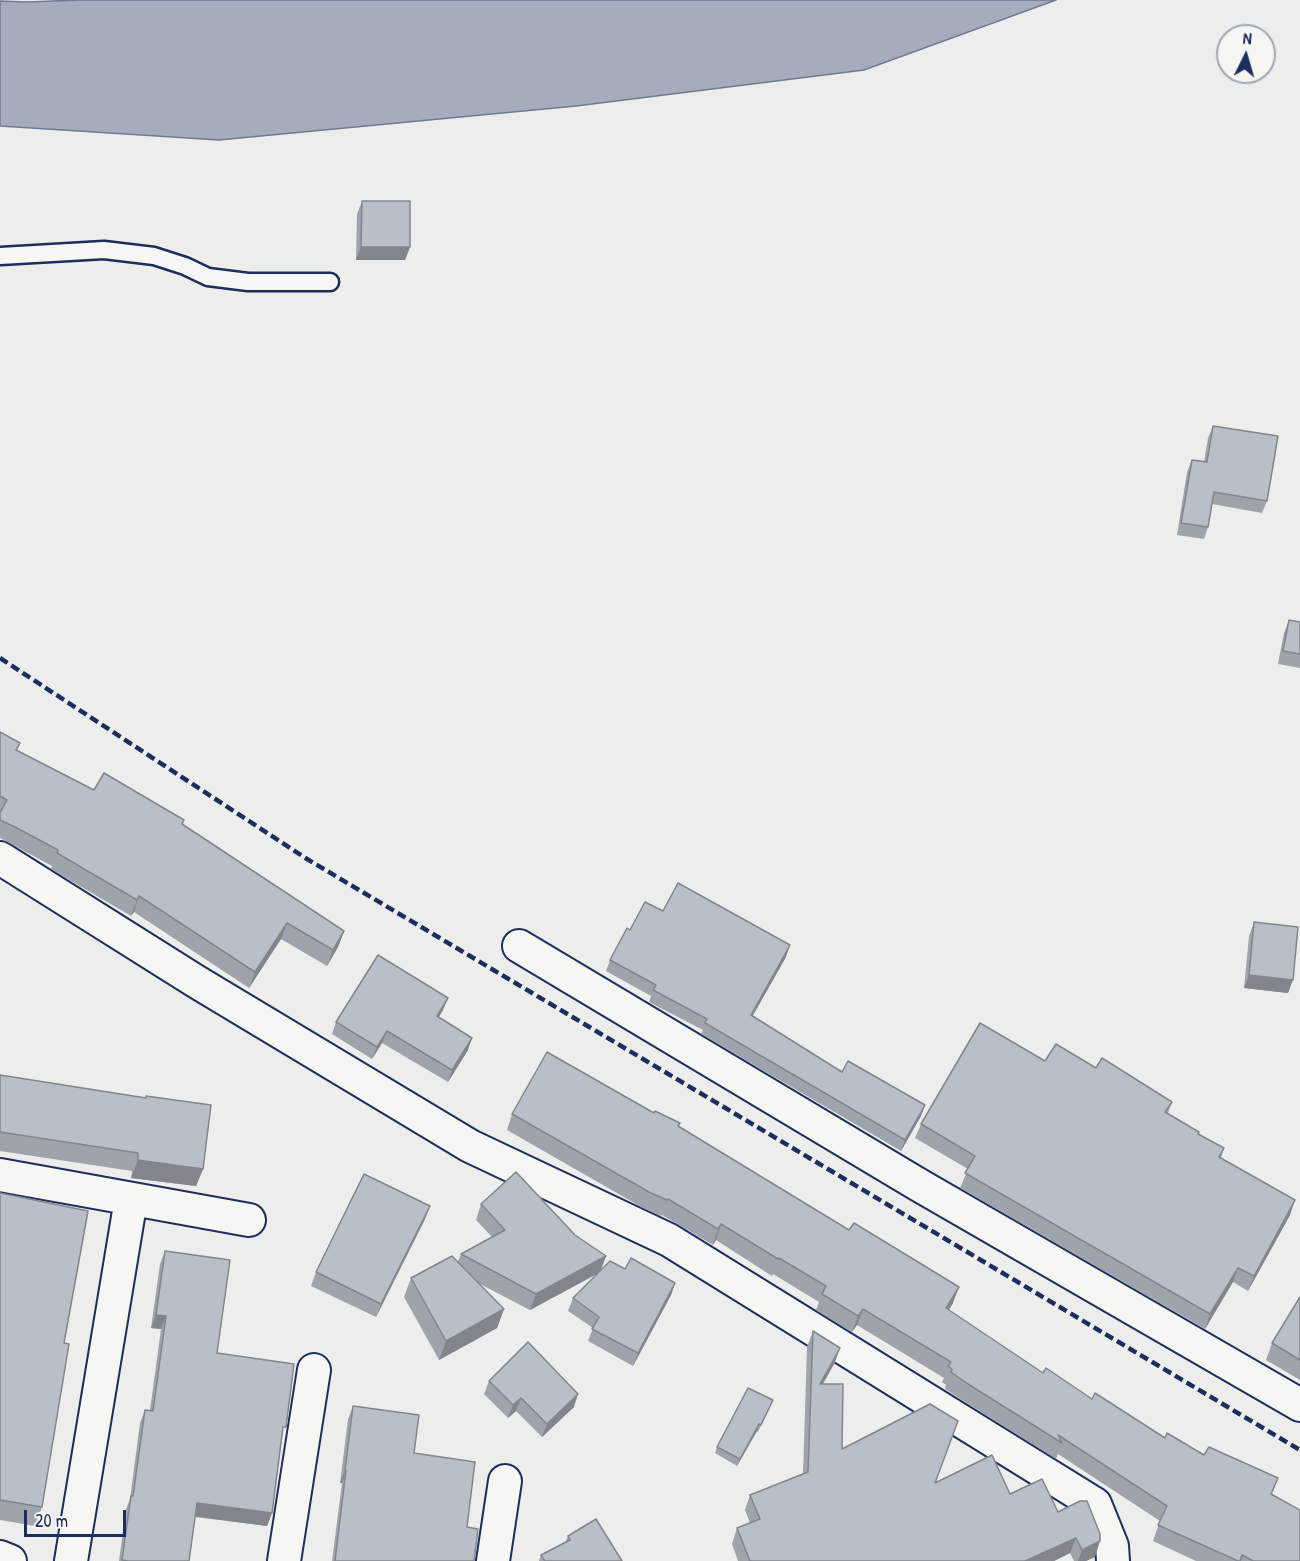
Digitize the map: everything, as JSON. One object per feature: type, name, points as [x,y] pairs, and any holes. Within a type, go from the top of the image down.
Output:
[{"type":"street","points":[[0,858],[197,982],[470,1146],[669,1240],[1095,1504],[1112,1546],[1113,1561]]},
{"type":"street","points":[[519,946],[908,1179],[1300,1405]]},
{"type":"street","points":[[0,1175],[249,1220]]},
{"type":"street","points":[[71,1561],[130,1198]]},
{"type":"street","points":[[284,1561],[314,1370]]},
{"type":"street","points":[[494,1561],[505,1481]]},
{"type":"street","points":[[0,1557],[10,1561]]},
{"type":"lane","points":[[0,256],[104,250],[154,256],[185,266],[208,277],[248,282],[330,282]]},
{"type":"water","points":[[1056,0],[864,70],[576,106],[219,140],[0,126],[0,1]]},
{"type":"building","points":[[362,201],[410,201],[410,247],[361,247]]},
{"type":"building","points":[[1213,426],[1278,436],[1267,501],[1214,492],[1208,527],[1181,523],[1192,460],[1207,462]]},
{"type":"building","points":[[1289,620],[1300,622],[1300,654],[1283,651]]},
{"type":"building","points":[[0,732],[20,743],[16,750],[94,790],[104,773],[184,820],[182,824],[344,931],[333,950],[287,923],[255,972],[139,896],[137,900],[57,853],[58,850],[0,820],[0,813],[7,800],[0,796]]},
{"type":"building","points":[[678,883],[790,945],[751,1015],[842,1072],[848,1061],[925,1105],[905,1140],[705,1023],[707,1019],[653,990],[656,985],[610,960],[627,928],[630,930],[645,902],[663,911]]},
{"type":"building","points":[[1254,922],[1298,927],[1293,980],[1249,975]]},
{"type":"building","points":[[378,955],[448,998],[437,1016],[472,1038],[452,1070],[387,1031],[377,1047],[336,1022]]},
{"type":"building","points":[[980,1023],[1045,1061],[1056,1044],[1096,1068],[1102,1058],[1172,1102],[1165,1112],[1224,1148],[1219,1157],[1295,1200],[1254,1276],[1238,1268],[1210,1314],[965,1173],[975,1156],[921,1124]]},
{"type":"building","points":[[547,1052],[654,1113],[655,1111],[680,1123],[678,1126],[849,1230],[854,1223],[959,1287],[946,1308],[1043,1373],[1046,1368],[1092,1399],[1095,1393],[1165,1438],[1167,1433],[1204,1455],[1209,1447],[1278,1478],[1271,1494],[1300,1510],[1300,1561],[1253,1561],[1242,1555],[1238,1561],[1158,1525],[1167,1506],[1058,1435],[1062,1443],[968,1384],[951,1372],[952,1369],[948,1366],[951,1362],[863,1309],[858,1316],[822,1294],[826,1286],[721,1224],[718,1229],[668,1199],[649,1192],[512,1114]]},
{"type":"building","points":[[0,1075],[146,1098],[146,1096],[211,1105],[203,1169],[138,1160],[138,1153],[0,1132]]},
{"type":"building","points":[[516,1172],[575,1235],[606,1256],[536,1294],[461,1254],[505,1230],[481,1204]]},
{"type":"building","points":[[364,1174],[430,1206],[381,1304],[316,1272]]},
{"type":"building","points":[[0,1193],[88,1211],[64,1343],[69,1344],[42,1507],[0,1500]]},
{"type":"building","points":[[165,1251],[230,1260],[217,1353],[294,1364],[272,1513],[197,1503],[189,1561],[128,1561],[122,1560],[131,1496],[133,1496],[145,1410],[153,1411],[166,1316],[156,1315]]},
{"type":"building","points":[[452,1256],[504,1309],[446,1341],[411,1278]]},
{"type":"building","points":[[631,1258],[675,1283],[638,1353],[592,1329],[599,1317],[573,1298],[610,1261],[625,1269]]},
{"type":"building","points":[[1300,1297],[1300,1360],[1272,1343]]},
{"type":"building","points":[[813,1331],[840,1348],[820,1384],[843,1384],[842,1449],[930,1404],[958,1421],[935,1483],[992,1455],[1010,1494],[1042,1479],[1058,1512],[1080,1501],[1087,1501],[1100,1534],[1100,1541],[1082,1550],[1076,1538],[1025,1561],[750,1561],[737,1528],[760,1519],[750,1495],[808,1472]]},
{"type":"building","points":[[528,1342],[578,1394],[547,1424],[521,1398],[513,1405],[489,1381]]},
{"type":"building","points":[[748,1388],[773,1400],[740,1459],[717,1447]]},
{"type":"building","points":[[353,1406],[419,1415],[414,1453],[475,1462],[467,1527],[478,1529],[474,1561],[335,1561]]},
{"type":"building","points":[[596,1519],[622,1561],[545,1561],[541,1555],[570,1540],[568,1536]]},
{"type":"railway","points":[[0,658],[307,859],[1300,1450]]}]
